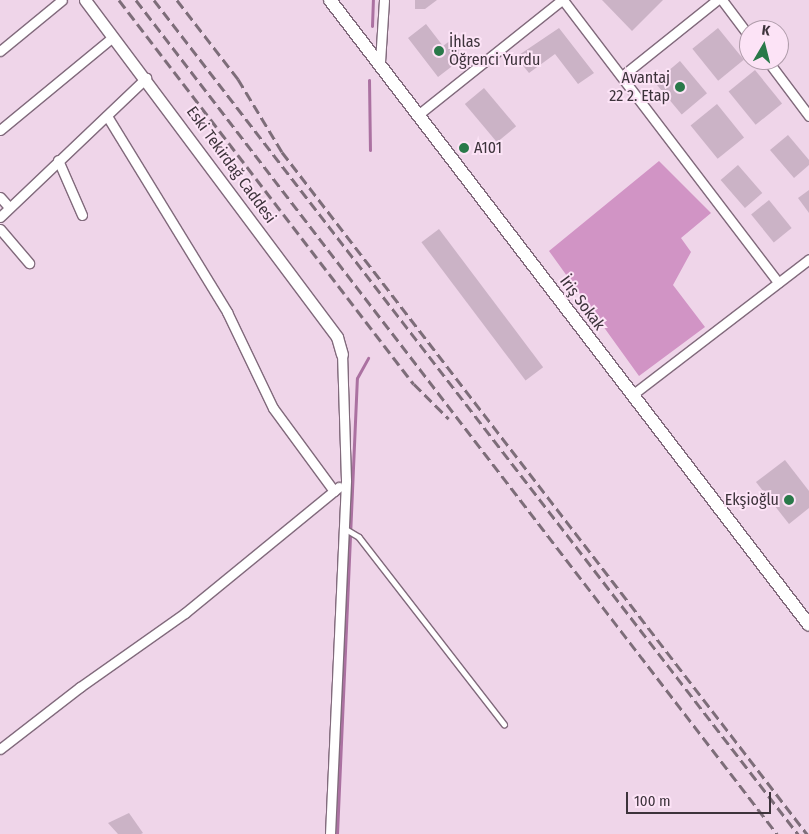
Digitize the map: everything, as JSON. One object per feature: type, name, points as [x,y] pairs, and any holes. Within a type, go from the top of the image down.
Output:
[{"type":"main road","name":"İriş Sokak","points":[[330,0],[380,62],[809,625]]},
{"type":"street","points":[[0,52],[62,0]]},
{"type":"street","name":"Eski Tekirdağ Caddesi","points":[[86,0],[146,78],[337,337],[342,354]]},
{"type":"street","points":[[380,62],[384,0]]},
{"type":"street","points":[[419,114],[562,0],[778,282]]},
{"type":"street","points":[[622,76],[716,0]]},
{"type":"street","points":[[722,0],[739,23]]},
{"type":"street","points":[[0,130],[113,37]]},
{"type":"street","points":[[774,70],[809,116]]},
{"type":"street","points":[[0,217],[146,78]]},
{"type":"street","points":[[107,116],[226,312],[273,408],[334,491]]},
{"type":"street","points":[[58,160],[82,215]]},
{"type":"street","points":[[0,198],[9,207]]},
{"type":"street","points":[[0,229],[30,263]]},
{"type":"street","points":[[632,395],[806,261],[809,272]]},
{"type":"street","points":[[330,834],[347,529],[342,354]]},
{"type":"street","points":[[0,749],[80,687],[186,613],[346,480]]},
{"type":"lane","points":[[347,529],[504,724]]},
{"type":"shaded area","points":[[659,161],[711,213],[681,238],[691,252],[673,285],[705,327],[639,376],[549,251]]},
{"type":"building","points":[[415,0],[437,0],[425,9],[415,9]]},
{"type":"building","points":[[602,0],[663,0],[632,31]]},
{"type":"building","name":"İhlas Öğrenci Yurdu","points":[[426,24],[443,46],[451,40],[464,57],[438,77],[408,38]]},
{"type":"building","points":[[559,28],[594,73],[578,84],[555,54],[529,73],[516,57]]},
{"type":"building","points":[[718,28],[739,54],[739,64],[718,81],[692,49]]},
{"type":"building","name":"Avantaj 22 2. Etap","points":[[680,61],[707,93],[682,114],[655,82]]},
{"type":"building","points":[[755,70],[782,103],[756,125],[729,91]]},
{"type":"building","points":[[484,88],[516,126],[497,142],[465,104]]},
{"type":"building","points":[[717,104],[744,137],[718,159],[691,125]]},
{"type":"building","points":[[788,135],[809,160],[809,165],[794,178],[770,150]]},
{"type":"building","points":[[738,165],[762,193],[745,208],[721,180]]},
{"type":"building","points":[[809,190],[809,213],[798,198]]},
{"type":"building","points":[[769,200],[792,228],[774,242],[751,214]]},
{"type":"building","points":[[439,229],[543,367],[526,380],[421,242]]},
{"type":"building","name":"Ekşioğlu","points":[[785,460],[809,491],[809,508],[789,524],[756,482]]},
{"type":"building","points":[[129,813],[143,833],[118,834],[108,823]]},
{"type":"waterway","points":[[372,26],[373,0]]},
{"type":"waterway","points":[[369,80],[370,150]]},
{"type":"waterway","points":[[337,834],[357,378],[368,358]]},
{"type":"railway","points":[[119,0],[414,384],[449,419]]},
{"type":"railway","points":[[136,0],[777,834]]},
{"type":"railway","points":[[154,0],[798,834]]},
{"type":"railway","points":[[177,0],[238,79],[282,152],[807,834]]},
{"type":"place","name":"İhlas Öğrenci Yurdu","points":[[439,51]]},
{"type":"place","name":"Avantaj 22 2. Etap","points":[[680,87]]},
{"type":"place","name":"A101","points":[[464,148]]},
{"type":"place","name":"Ekşioğlu","points":[[789,500]]}]
